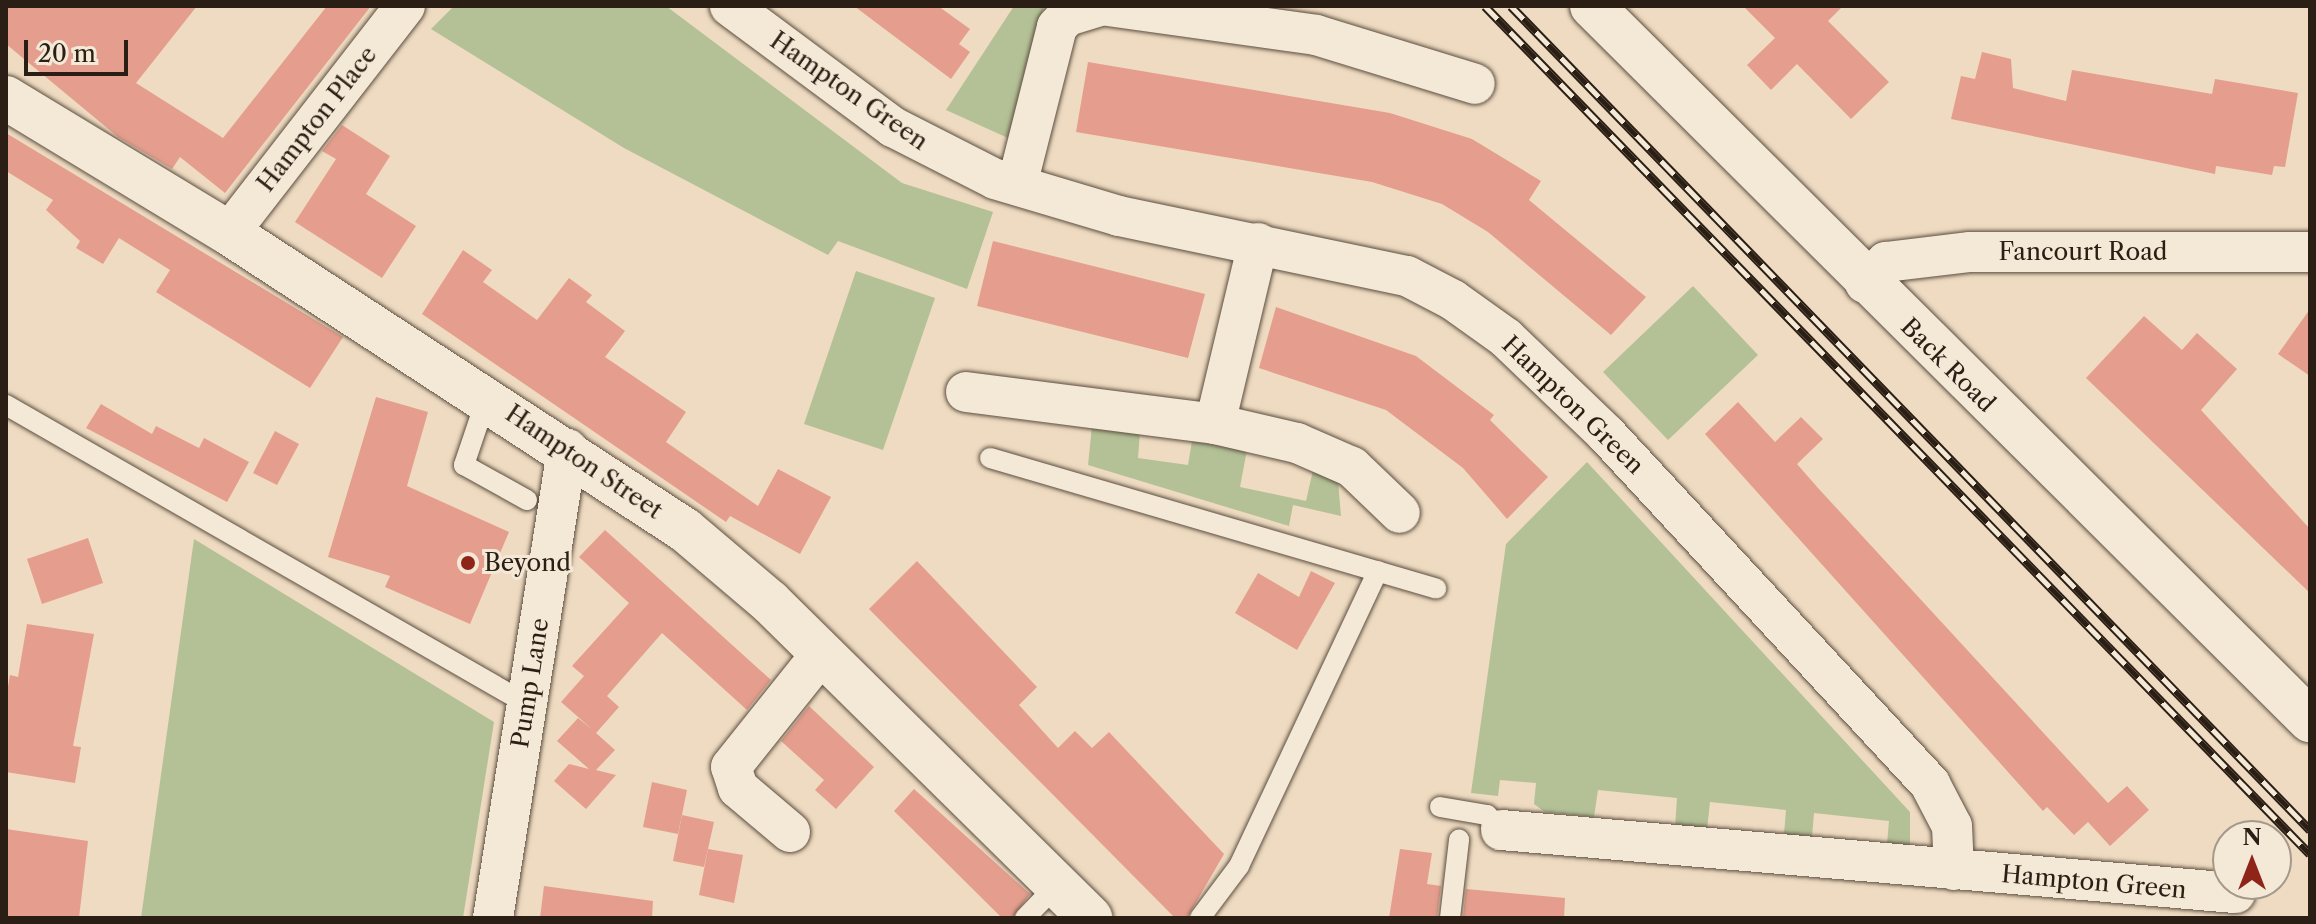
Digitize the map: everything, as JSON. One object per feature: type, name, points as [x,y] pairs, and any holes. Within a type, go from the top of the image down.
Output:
[{"type":"street","name":"Hampton Place","points":[[229,233],[405,6]]},
{"type":"street","name":"Hampton Green","points":[[730,6],[893,127],[1017,185],[1119,216],[1407,276],[1506,338],[1607,435],[1930,784],[1952,826],[1954,870]]},
{"type":"street","points":[[1017,185],[1057,27],[1067,16],[1100,6]]},
{"type":"street","points":[[1108,6],[1316,35],[1475,84]]},
{"type":"street","name":"Back Road","points":[[1592,6],[1865,283],[2310,720]]},
{"type":"street","name":"Hampton Street","points":[[6,98],[229,233],[487,397],[685,530],[822,653],[1091,918]]},
{"type":"street","points":[[1215,424],[1258,243]]},
{"type":"street","name":"Fancourt Road","points":[[1865,283],[1886,262],[1970,252],[2310,252]]},
{"type":"street","points":[[966,392],[1215,424],[1324,453],[1352,467],[1400,513]]},
{"type":"street","name":"Pump Lane","points":[[493,918],[567,449]]},
{"type":"street","points":[[790,832],[738,788],[731,767],[822,653]]},
{"type":"street","name":"Hampton Green","points":[[1501,830],[2212,891]]},
{"type":"lane","points":[[487,397],[464,465],[527,500]]},
{"type":"lane","points":[[6,405],[527,704]]},
{"type":"lane","points":[[990,458],[1436,588]]},
{"type":"lane","points":[[1200,918],[1239,866],[1378,571]]},
{"type":"lane","points":[[1440,807],[1487,815],[1501,830]]},
{"type":"lane","points":[[1450,918],[1459,840]]},
{"type":"lane","points":[[1025,918],[1057,885]]},
{"type":"green space","points":[[454,6],[666,6],[902,183],[993,212],[967,289],[838,241],[828,255],[624,148],[431,29]]},
{"type":"green space","points":[[1014,6],[1044,6],[1008,138],[946,110]]},
{"type":"green space","points":[[856,271],[935,298],[883,450],[804,424]]},
{"type":"green space","points":[[1693,286],[1758,355],[1668,440],[1603,372]]},
{"type":"green space","points":[[1092,426],[1140,432],[1138,458],[1188,465],[1192,441],[1247,450],[1240,487],[1306,501],[1314,466],[1338,481],[1341,516],[1293,505],[1289,526],[1088,465]]},
{"type":"green space","points":[[1587,462],[1910,812],[1910,846],[1887,844],[1889,821],[1814,813],[1812,837],[1784,834],[1786,810],[1710,802],[1707,830],[1675,827],[1677,798],[1598,790],[1594,817],[1545,812],[1534,804],[1536,783],[1500,780],[1498,796],[1471,793],[1506,544]]},
{"type":"green space","points":[[194,539],[494,722],[463,918],[141,918]]},
{"type":"building","points":[[6,6],[197,6],[136,83],[223,138],[327,6],[371,6],[225,193],[180,157],[172,169],[118,137],[6,44]]},
{"type":"building","points":[[854,6],[938,6],[970,29],[959,44],[970,52],[951,79]]},
{"type":"building","points":[[1743,6],[1843,6],[1828,21],[1889,82],[1851,119],[1797,64],[1771,90],[1747,65],[1775,38]]},
{"type":"building","points":[[1982,52],[2011,59],[2013,88],[2066,101],[2072,70],[2212,94],[2215,79],[2298,93],[2285,167],[2274,166],[2272,175],[2216,166],[2215,174],[1951,119],[1961,76],[1975,79]]},
{"type":"building","points":[[1088,62],[1390,113],[1472,139],[1541,181],[1529,200],[1646,297],[1611,335],[1488,232],[1442,204],[1372,182],[1076,132]]},
{"type":"building","points":[[342,125],[390,156],[366,194],[416,226],[382,278],[295,222],[336,159],[322,151]]},
{"type":"building","points":[[6,133],[343,337],[310,388],[156,292],[170,270],[119,238],[103,264],[76,248],[80,241],[46,210],[53,200],[6,171]]},
{"type":"building","points":[[993,241],[1205,294],[1188,358],[977,306]]},
{"type":"building","points":[[463,250],[492,270],[483,282],[537,320],[569,278],[592,295],[586,302],[625,331],[605,357],[686,412],[666,442],[758,506],[778,469],[831,497],[800,554],[730,516],[726,522],[422,314]]},
{"type":"building","points":[[1276,307],[1416,356],[1494,415],[1490,420],[1548,477],[1507,519],[1463,468],[1386,410],[1259,368]]},
{"type":"building","points":[[2310,309],[2310,376],[2278,354]]},
{"type":"building","points":[[2144,316],[2182,350],[2197,333],[2237,369],[2201,410],[2310,529],[2310,593],[2086,378]]},
{"type":"building","points":[[376,397],[428,412],[407,486],[509,532],[470,624],[385,587],[390,576],[328,557]]},
{"type":"building","points":[[1738,402],[1775,442],[1801,417],[1823,439],[1797,464],[1818,488],[2108,803],[2127,786],[2149,810],[2110,846],[2088,822],[2074,835],[2047,807],[2043,811],[1705,434]]},
{"type":"building","points":[[101,404],[152,434],[156,426],[199,448],[204,438],[249,462],[227,502],[86,428]]},
{"type":"building","points":[[275,431],[299,444],[277,485],[253,473]]},
{"type":"building","points":[[605,530],[771,680],[747,710],[662,633],[607,696],[619,707],[596,733],[615,750],[596,770],[616,775],[586,809],[554,781],[569,764],[589,769],[557,741],[578,718],[593,730],[561,702],[584,676],[572,666],[629,603],[579,557]]},
{"type":"building","points":[[88,538],[103,583],[42,604],[27,559]]},
{"type":"building","points":[[917,561],[1037,687],[1019,705],[1058,748],[1075,731],[1092,748],[1109,732],[1224,854],[1187,918],[1175,918],[869,609]]},
{"type":"building","points":[[1311,571],[1335,583],[1297,650],[1235,613],[1258,573],[1299,597]]},
{"type":"building","points":[[27,624],[94,634],[73,746],[81,747],[75,783],[6,772],[6,698],[10,675],[18,677]]},
{"type":"building","points":[[809,706],[874,767],[836,809],[815,790],[824,780],[781,741]]},
{"type":"building","points":[[652,782],[687,790],[678,834],[643,827]]},
{"type":"building","points":[[914,789],[1030,894],[1012,918],[1002,918],[894,811]]},
{"type":"building","points":[[682,815],[714,822],[704,867],[673,861]]},
{"type":"building","points":[[6,829],[88,841],[79,918],[6,918]]},
{"type":"building","points":[[708,849],[743,855],[734,903],[699,895]]},
{"type":"building","points":[[1400,849],[1432,853],[1427,884],[1441,886],[1437,918],[1389,918]]},
{"type":"building","points":[[544,886],[653,901],[652,918],[540,918]]},
{"type":"building","points":[[1466,889],[1565,898],[1564,918],[1463,918]]},
{"type":"railway","points":[[1485,6],[2310,854]]},
{"type":"railway","points":[[1511,6],[2310,830]]},
{"type":"place","name":"Beyond","points":[[468,563]]}]
